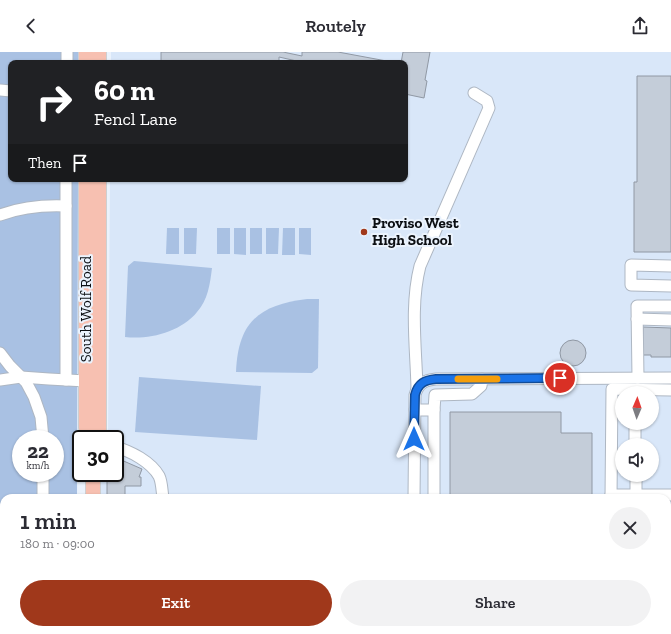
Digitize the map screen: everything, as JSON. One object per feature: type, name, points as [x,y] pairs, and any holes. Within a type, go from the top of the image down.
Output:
[{"type":"main road","name":"South Wolf Road","points":[[86,182],[87,430]]},
{"type":"main road","name":"South Wolf Road","points":[[99,182],[99,430]]},
{"type":"main road","points":[[93,482],[93,494]]},
{"type":"street","points":[[414,494],[415,395],[417,388],[415,326],[416,282],[420,266],[489,108],[487,101],[474,93]]},
{"type":"street","points":[[66,182],[66,380]]},
{"type":"street","points":[[0,215],[29,207],[66,206]]},
{"type":"street","points":[[671,266],[631,266],[631,285],[671,286]]},
{"type":"street","points":[[638,378],[636,306],[671,306]]},
{"type":"street","points":[[637,319],[671,320]]},
{"type":"street","points":[[0,353],[30,389],[37,403],[41,417],[42,430]]},
{"type":"street","points":[[0,380],[21,377],[86,380]]},
{"type":"street","points":[[417,388],[424,381],[430,380],[671,378]]},
{"type":"street","points":[[434,494],[435,395],[472,394],[481,386],[482,379]]},
{"type":"street","points":[[612,494],[612,390],[615,390]]},
{"type":"street","points":[[659,390],[671,390]]},
{"type":"street","points":[[415,410],[434,410]]},
{"type":"street","points":[[124,449],[147,462],[160,477],[162,494]]},
{"type":"street","points":[[43,482],[43,494]]},
{"type":"street","points":[[636,482],[636,494]]},
{"type":"shaded area","points":[[0,52],[78,52],[78,60],[8,60],[8,182],[78,182],[77,430],[72,430],[72,482],[77,482],[77,494],[0,494]]},
{"type":"shaded area","name":"Proviso West High School","points":[[111,52],[671,52],[671,494],[99,494],[99,482],[124,482],[124,430],[108,430],[110,182],[408,182],[408,60],[111,60]]},
{"type":"shaded area","points":[[167,228],[179,228],[179,254],[166,254]]},
{"type":"shaded area","points":[[184,228],[197,228],[196,254],[184,254]]},
{"type":"shaded area","points":[[217,228],[230,228],[230,254],[217,254]]},
{"type":"shaded area","points":[[234,228],[246,228],[246,255],[234,254]]},
{"type":"shaded area","points":[[250,228],[262,228],[262,254],[250,254]]},
{"type":"shaded area","points":[[266,228],[279,228],[278,254],[266,254]]},
{"type":"shaded area","points":[[283,228],[295,228],[295,255],[282,255]]},
{"type":"shaded area","points":[[299,228],[311,228],[311,255],[299,254]]},
{"type":"shaded area","points":[[134,261],[212,268],[208,292],[201,307],[182,325],[164,333],[154,336],[134,338],[125,337],[128,266]]},
{"type":"shaded area","points":[[307,299],[319,299],[318,368],[312,373],[236,372],[241,340],[254,319],[276,306]]},
{"type":"shaded area","points":[[139,377],[261,386],[257,440],[135,432]]},
{"type":"building","points":[[161,52],[283,52],[302,56],[302,52],[338,52],[381,60],[292,60],[279,57],[279,60],[161,60]]},
{"type":"building","points":[[403,52],[430,52],[425,80],[427,81],[424,98],[408,95],[408,60],[402,60]]},
{"type":"building","points":[[637,76],[671,76],[671,252],[634,252],[634,182],[637,182]]},
{"type":"building","points":[[643,327],[671,328],[671,357],[651,357],[651,355],[642,355]]},
{"type":"building","points":[[573,340],[582,344],[586,353],[582,362],[573,366],[564,362],[560,353],[564,344]]},
{"type":"building","points":[[450,412],[561,412],[561,433],[592,433],[592,494],[450,494]]},
{"type":"building","points":[[124,461],[142,469],[139,477],[141,477],[141,486],[125,486],[125,494],[107,494],[107,482],[124,482]]},
{"type":"slow traffic","points":[[458,379],[497,379]]},
{"type":"place","name":"Proviso West High School","points":[[364,232]]},
{"type":"route","points":[[414,439],[415,395],[417,388],[424,381],[436,379],[560,378]]}]
